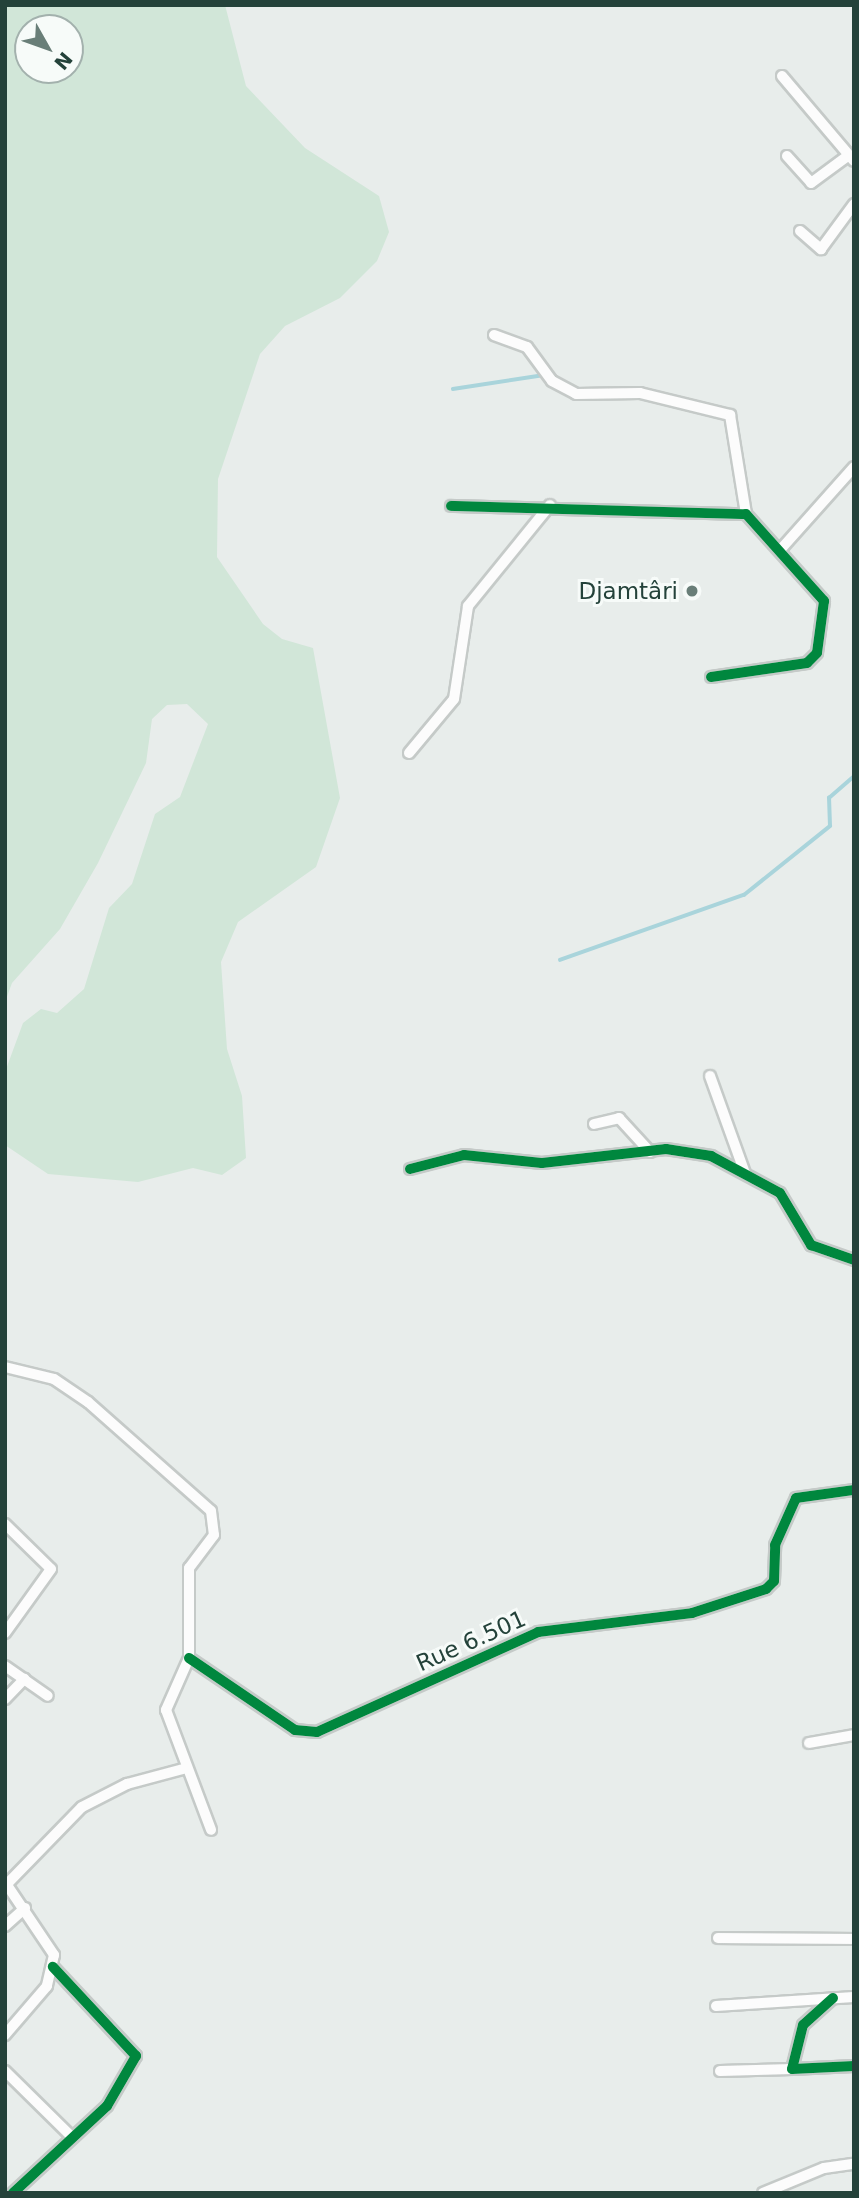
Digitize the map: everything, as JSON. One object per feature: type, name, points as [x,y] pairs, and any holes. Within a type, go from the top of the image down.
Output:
[{"type":"street","points":[[782,76],[851,158],[811,183],[788,156]]},
{"type":"street","points":[[800,231],[821,249],[854,204]]},
{"type":"street","points":[[494,335],[527,347],[552,381],[576,394],[640,393],[730,415],[746,514],[781,548],[824,601],[814,658],[711,677]]},
{"type":"street","points":[[781,548],[854,467]]},
{"type":"street","points":[[451,506],[550,505],[663,516],[746,514]]},
{"type":"street","points":[[409,753],[454,699],[468,606],[550,505]]},
{"type":"street","points":[[710,1076],[745,1173]]},
{"type":"street","points":[[594,1124],[619,1118],[650,1152]]},
{"type":"street","points":[[410,1169],[464,1155],[542,1163],[650,1152],[710,1156],[745,1173],[794,1209],[811,1245],[854,1260]]},
{"type":"street","points":[[5,1367],[54,1380],[89,1402],[211,1511],[214,1535],[189,1568],[189,1658],[166,1710],[183,1769],[211,1830]]},
{"type":"street","name":"Rue 6.501","points":[[189,1658],[295,1730],[317,1732],[538,1632],[692,1613],[766,1590],[774,1581],[779,1534],[796,1498],[854,1490]]},
{"type":"street","points":[[5,1524],[51,1569],[5,1633]]},
{"type":"street","points":[[5,1665],[48,1696]]},
{"type":"street","points":[[5,1699],[24,1679]]},
{"type":"street","points":[[809,1743],[854,1735]]},
{"type":"street","points":[[5,2035],[47,1986],[53,1967],[49,1941],[6,1883],[82,1807],[127,1784],[183,1769]]},
{"type":"street","points":[[5,1926],[25,1908]]},
{"type":"street","points":[[718,1938],[854,1938]]},
{"type":"street","points":[[13,2193],[71,2136],[107,2106],[136,2056],[53,1967]]},
{"type":"street","points":[[716,2006],[854,1997]]},
{"type":"street","points":[[792,2069],[803,2025],[833,1998]]},
{"type":"street","points":[[720,2071],[854,2066]]},
{"type":"street","points":[[5,2071],[71,2136]]},
{"type":"street","points":[[763,2193],[824,2168],[854,2164]]},
{"type":"green space","points":[[5,5],[225,5],[246,86],[305,148],[379,196],[389,232],[377,261],[340,298],[285,326],[260,354],[218,479],[217,557],[263,624],[282,639],[313,648],[340,798],[316,867],[238,922],[221,962],[227,1049],[242,1096],[246,1158],[222,1175],[193,1168],[138,1182],[48,1174],[5,1145],[5,1072],[23,1023],[41,1009],[57,1013],[84,989],[109,908],[132,884],[155,814],[180,797],[208,724],[187,704],[167,705],[152,719],[146,763],[98,863],[60,929],[12,983],[5,1002]]},
{"type":"waterway","points":[[453,389],[544,375]]},
{"type":"waterway","points":[[560,960],[744,895],[830,826],[829,798],[854,776]]},
{"type":"cycle path","points":[[451,506],[746,514],[824,601],[817,653],[807,663],[711,677]]},
{"type":"cycle path","points":[[410,1169],[464,1155],[542,1163],[666,1149],[711,1156],[780,1193],[811,1245],[854,1260]]},
{"type":"cycle path","points":[[189,1658],[295,1730],[317,1732],[538,1632],[692,1613],[766,1589],[774,1581],[775,1545],[796,1498],[854,1490]]},
{"type":"cycle path","points":[[13,2193],[107,2106],[136,2056],[53,1967]]},
{"type":"cycle path","points":[[833,1998],[803,2025],[792,2069],[854,2066]]},
{"type":"place","name":"Djamtâri","points":[[692,591]]}]
